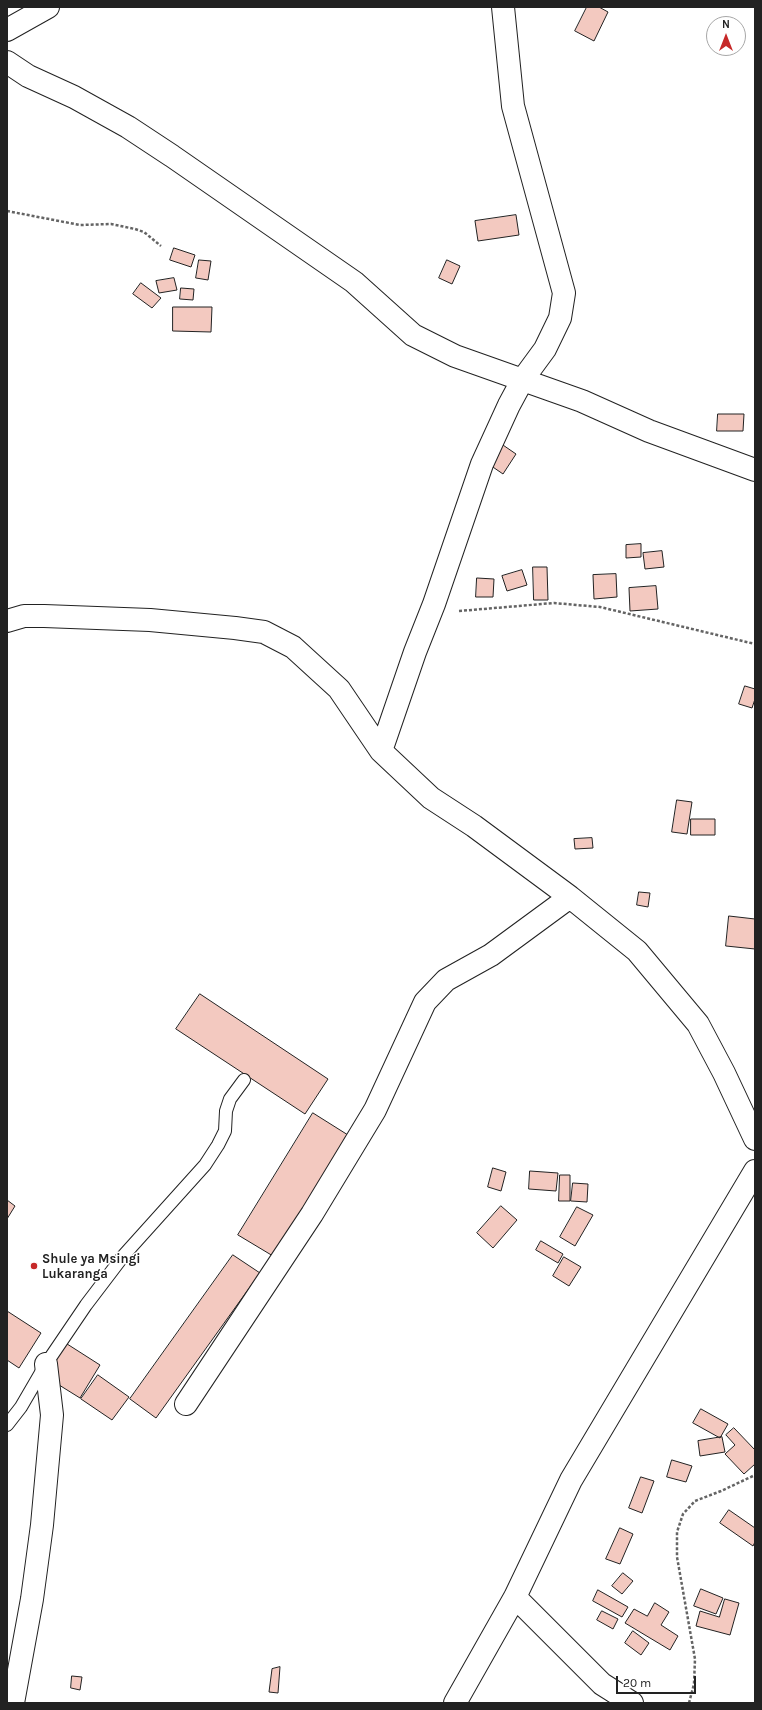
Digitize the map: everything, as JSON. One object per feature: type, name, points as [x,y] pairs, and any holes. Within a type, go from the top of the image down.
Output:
[{"type":"street","points":[[7,30],[48,7]]},
{"type":"street","points":[[381,751],[482,464],[509,405],[523,379],[545,349],[560,318],[564,293],[513,106],[503,7]]},
{"type":"street","points":[[7,62],[28,76],[74,97],[128,127],[172,156],[354,282],[413,335],[455,356],[582,401],[649,431],[755,470]]},
{"type":"street","points":[[7,621],[24,616],[150,620],[264,632],[293,647],[339,689],[381,751],[431,798],[474,826],[570,897],[636,951],[698,1024],[724,1073],[755,1139]]},
{"type":"street","points":[[186,1404],[312,1214],[375,1110],[425,1002],[446,980],[491,955],[570,897]]},
{"type":"street","points":[[454,1703],[516,1597],[571,1480],[755,1171]]},
{"type":"street","points":[[13,1703],[32,1599],[42,1525],[52,1415],[46,1364]]},
{"type":"street","points":[[516,1597],[602,1684],[632,1703]]},
{"type":"lane","points":[[7,1425],[21,1407],[46,1364],[86,1305],[124,1255],[205,1165],[225,1131],[226,1111],[230,1099],[244,1080]]},
{"type":"path","points":[[7,211],[80,225],[111,224],[135,229],[144,232],[161,246]]},
{"type":"path","points":[[430,615],[554,603],[592,606],[755,644]]},
{"type":"path","points":[[689,1703],[694,1684],[695,1659],[677,1557],[677,1532],[683,1514],[695,1501],[755,1475]]},
{"type":"building","points":[[587,7],[599,7],[608,12],[594,41],[575,31]]},
{"type":"building","points":[[516,215],[519,235],[478,241],[475,221]]},
{"type":"building","points":[[174,248],[195,255],[191,267],[170,260]]},
{"type":"building","points":[[199,260],[211,261],[208,280],[196,278]]},
{"type":"building","points":[[447,260],[460,266],[452,284],[439,278]]},
{"type":"building","points":[[174,278],[177,290],[159,293],[156,281]]},
{"type":"building","points":[[141,283],[161,298],[152,308],[133,294]]},
{"type":"building","points":[[181,288],[194,289],[193,300],[180,299]]},
{"type":"building","points":[[173,307],[212,307],[211,332],[173,331]]},
{"type":"building","points":[[718,414],[744,414],[743,431],[717,431]]},
{"type":"building","points":[[500,443],[516,454],[503,474],[487,463]]},
{"type":"building","points":[[641,544],[641,557],[626,558],[626,545]]},
{"type":"building","points":[[662,551],[664,567],[645,569],[643,553]]},
{"type":"building","points":[[533,567],[547,567],[548,600],[534,600]]},
{"type":"building","points":[[522,570],[527,585],[507,591],[502,576]]},
{"type":"building","points":[[616,574],[617,597],[594,599],[593,575]]},
{"type":"building","points":[[477,578],[494,579],[493,597],[476,597]]},
{"type":"building","points":[[656,586],[658,609],[630,611],[629,588]]},
{"type":"building","points":[[745,686],[755,689],[755,699],[752,708],[739,704]]},
{"type":"building","points":[[677,800],[692,802],[687,834],[672,832]]},
{"type":"building","points":[[691,819],[715,819],[715,835],[691,835]]},
{"type":"building","points":[[592,838],[593,848],[575,849],[574,839]]},
{"type":"building","points":[[639,892],[650,893],[648,907],[637,905]]},
{"type":"building","points":[[729,916],[755,919],[755,949],[726,946]]},
{"type":"building","points":[[200,994],[328,1079],[305,1114],[176,1029]]},
{"type":"building","points":[[313,1113],[348,1135],[273,1256],[238,1235]]},
{"type":"building","points":[[493,1168],[506,1172],[501,1191],[488,1187]]},
{"type":"building","points":[[530,1171],[558,1173],[556,1191],[529,1189]]},
{"type":"building","points":[[560,1175],[570,1175],[570,1201],[559,1201]]},
{"type":"building","points":[[573,1183],[588,1184],[587,1202],[571,1201]]},
{"type":"building","points":[[7,1200],[15,1206],[7,1219]]},
{"type":"building","points":[[501,1206],[517,1220],[493,1248],[477,1233]]},
{"type":"building","points":[[577,1207],[593,1215],[575,1246],[560,1237]]},
{"type":"building","points":[[541,1241],[563,1254],[558,1263],[536,1250]]},
{"type":"building","points":[[233,1255],[260,1273],[156,1418],[130,1399]]},
{"type":"building","points":[[564,1257],[581,1267],[569,1286],[553,1276]]},
{"type":"building","points":[[7,1311],[41,1333],[19,1368],[7,1360]]},
{"type":"building","points":[[64,1342],[100,1365],[80,1398],[43,1375]]},
{"type":"building","points":[[98,1375],[129,1397],[112,1420],[81,1399]]},
{"type":"building","points":[[701,1409],[728,1424],[720,1438],[693,1423]]},
{"type":"building","points":[[734,1428],[755,1450],[755,1464],[744,1474],[725,1454],[735,1445],[726,1435]]},
{"type":"building","points":[[722,1437],[725,1452],[700,1456],[698,1441]]},
{"type":"building","points":[[672,1460],[692,1466],[686,1482],[667,1477]]},
{"type":"building","points":[[641,1477],[654,1481],[642,1513],[629,1508]]},
{"type":"building","points":[[729,1510],[755,1528],[755,1542],[753,1546],[720,1523]]},
{"type":"building","points":[[620,1528],[633,1534],[620,1564],[606,1559]]},
{"type":"building","points":[[623,1573],[633,1581],[622,1594],[612,1586]]},
{"type":"building","points":[[701,1589],[723,1598],[716,1614],[694,1606]]},
{"type":"building","points":[[598,1590],[628,1607],[622,1617],[593,1601]]},
{"type":"building","points":[[725,1599],[739,1603],[730,1635],[696,1626],[700,1611],[719,1617]]},
{"type":"building","points":[[655,1603],[669,1612],[661,1625],[678,1636],[670,1650],[625,1623],[634,1609],[647,1616]]},
{"type":"building","points":[[602,1611],[618,1619],[613,1629],[597,1620]]},
{"type":"building","points":[[633,1631],[649,1643],[641,1655],[625,1643]]},
{"type":"building","points":[[280,1667],[278,1693],[269,1692],[272,1669]]},
{"type":"building","points":[[72,1676],[82,1677],[80,1690],[71,1688]]},
{"type":"place","name":"Shule ya Msingi Lukaranga","points":[[34,1266]]}]
